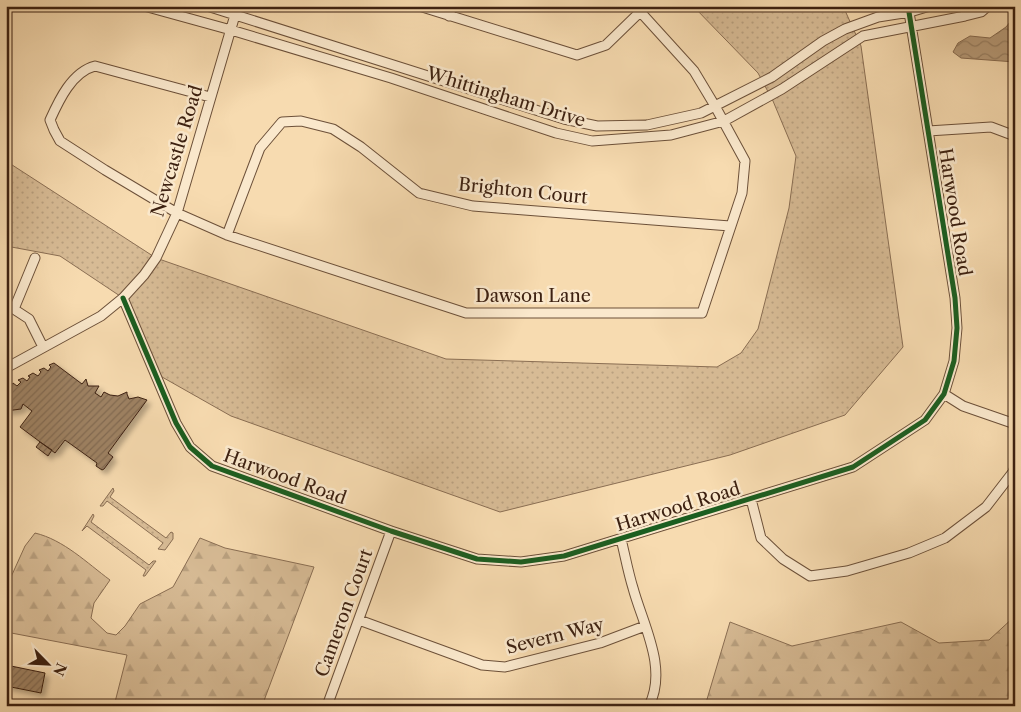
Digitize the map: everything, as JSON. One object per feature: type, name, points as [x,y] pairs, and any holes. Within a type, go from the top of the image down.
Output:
[{"type":"street","name":"Whittingham Drive","points":[[144,6],[391,78],[532,126],[592,141],[671,136],[724,121],[782,89],[863,36],[973,14],[981,12],[988,6]]},
{"type":"street","name":"Whittingham Drive","points":[[207,6],[564,119],[597,126],[647,126],[701,113],[772,77],[845,28],[878,17],[930,6]]},
{"type":"street","points":[[419,6],[577,55],[606,45],[638,9]]},
{"type":"street","points":[[449,16],[452,6]]},
{"type":"street","name":"Dawson Lane","points":[[210,97],[96,66],[86,69],[77,76],[64,93],[50,120],[60,141],[178,213],[227,235],[466,313],[702,313],[742,193],[745,161],[724,121],[694,72],[638,9]]},
{"type":"street","name":"Harwood Road","points":[[123,298],[176,423],[190,447],[212,466],[391,531],[477,559],[521,562],[564,556],[853,467],[924,420],[944,394],[954,361],[957,328],[955,298],[909,9]]},
{"type":"street","name":"Newcastle Road","points":[[6,368],[101,316],[123,298],[144,275],[156,258],[178,213],[235,14]]},
{"type":"street","name":"Brighton Court","points":[[227,235],[260,148],[282,122],[300,121],[333,129],[361,147],[419,193],[472,206],[730,226]]},
{"type":"street","points":[[928,131],[991,127],[1015,136]]},
{"type":"street","points":[[35,258],[10,307],[29,319],[43,347]]},
{"type":"street","points":[[944,394],[963,406],[1015,424]]},
{"type":"street","points":[[751,499],[761,538],[783,559],[810,576],[847,571],[908,553],[945,538],[986,507],[1015,467]]},
{"type":"street","name":"Cameron Court","points":[[326,706],[391,531]]},
{"type":"street","points":[[621,539],[656,666],[654,695],[649,706]]},
{"type":"street","name":"Severn Way","points":[[359,620],[482,664],[505,667],[600,644],[645,626]]},
{"type":"green space","points":[[693,6],[843,6],[861,46],[903,347],[845,415],[730,455],[500,512],[231,416],[155,373],[123,298],[60,256],[6,246],[6,161],[156,258],[446,359],[717,367],[741,353],[758,329],[789,208],[796,156],[773,101],[758,73]]},
{"type":"green space","points":[[113,488],[114,491],[110,497],[166,538],[171,532],[173,533],[173,539],[165,550],[158,549],[163,543],[107,501],[103,506],[100,506]]},
{"type":"green space","points":[[93,514],[91,522],[149,565],[156,561],[145,576],[143,576],[146,570],[87,526],[82,531]]},
{"type":"green space","points":[[35,533],[46,536],[65,546],[110,580],[94,603],[91,618],[107,633],[116,635],[125,626],[140,604],[173,587],[200,538],[225,548],[314,567],[262,706],[114,706],[127,655],[6,632],[6,588],[25,546]]},
{"type":"green space","points":[[1015,616],[1015,706],[705,706],[730,622],[792,646],[901,622],[939,643],[989,640]]},
{"type":"water","points":[[1015,16],[1015,62],[961,58],[953,52],[958,43],[970,36],[990,38],[1006,27]]},
{"type":"building","points":[[54,363],[82,384],[86,379],[88,386],[99,386],[95,393],[101,397],[104,392],[118,396],[127,392],[129,399],[138,397],[147,400],[108,453],[113,457],[102,470],[96,466],[97,463],[65,440],[55,453],[20,427],[32,411],[23,404],[21,409],[6,411],[6,396],[8,396],[6,392],[13,383],[17,386],[21,382],[18,380],[23,378],[27,381],[30,377],[28,376],[33,373],[38,376],[41,372],[39,370],[44,368],[48,371],[51,367],[49,365]]},
{"type":"building","points":[[40,442],[52,450],[48,456],[36,447]]},
{"type":"building","points":[[6,665],[45,673],[41,693],[6,686]]},
{"type":"cycle path","points":[[123,298],[176,423],[190,447],[212,466],[391,531],[477,559],[521,562],[564,556],[853,467],[925,420],[944,394],[954,361],[957,328],[955,298],[908,6]]}]
